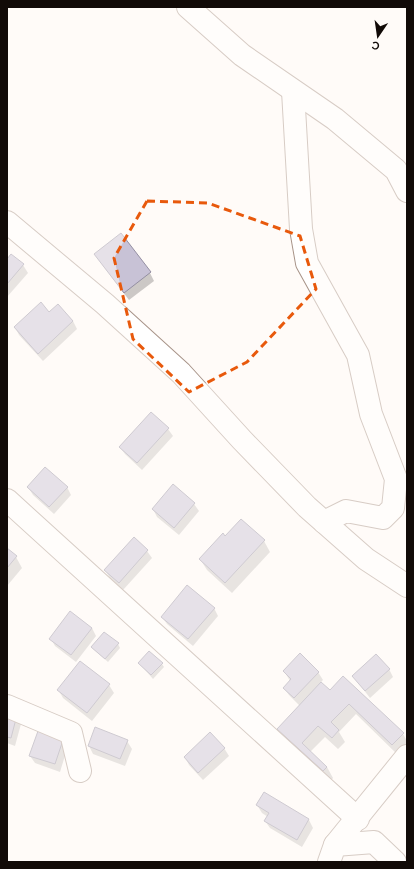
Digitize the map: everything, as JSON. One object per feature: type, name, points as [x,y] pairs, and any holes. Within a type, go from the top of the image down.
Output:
[{"type":"street","points":[[188,7],[242,55],[335,119],[396,170],[407,191]]},
{"type":"street","points":[[294,91],[301,229],[308,263],[358,355],[371,414],[396,479],[393,508],[383,518],[346,511],[324,522]]},
{"type":"street","points":[[7,222],[105,304],[181,373],[242,440],[324,522],[366,559],[407,586]]},
{"type":"street","points":[[7,500],[358,819]]},
{"type":"street","points":[[7,706],[71,733],[80,771]]},
{"type":"street","points":[[332,854],[407,756]]},
{"type":"street","points":[[332,854],[374,842],[395,862]]},
{"type":"highlighted area","points":[[147,201],[208,203],[300,236],[316,289],[247,362],[189,392],[133,339],[114,258]]},
{"type":"building","points":[[121,233],[151,272],[124,293],[94,254]]},
{"type":"building","points":[[11,254],[24,264],[7,284],[7,259]]},
{"type":"building","points":[[41,302],[49,312],[58,304],[73,321],[38,354],[14,327]]},
{"type":"building","points":[[151,412],[169,428],[137,463],[119,447]]},
{"type":"building","points":[[45,467],[68,487],[49,507],[27,487]]},
{"type":"building","points":[[173,484],[195,503],[174,528],[152,509]]},
{"type":"building","points":[[241,519],[265,540],[225,583],[199,559],[223,533],[225,536]]},
{"type":"building","points":[[134,537],[148,550],[119,583],[104,570]]},
{"type":"building","points":[[7,548],[17,556],[7,568]]},
{"type":"building","points":[[187,585],[215,608],[188,639],[161,617]]},
{"type":"building","points":[[70,611],[92,628],[71,655],[49,639]]},
{"type":"building","points":[[104,632],[119,643],[105,659],[91,647]]},
{"type":"building","points":[[149,651],[163,663],[151,675],[138,663]]},
{"type":"building","points":[[300,653],[319,672],[294,698],[283,688],[291,679],[283,671]]},
{"type":"building","points":[[376,654],[390,669],[365,691],[352,676]]},
{"type":"building","points":[[80,661],[110,684],[87,713],[57,690]]},
{"type":"building","points":[[343,676],[404,733],[392,745],[349,704],[331,722],[339,730],[332,738],[318,726],[302,743],[327,767],[323,771],[277,729],[321,682],[330,690]]},
{"type":"building","points":[[7,713],[17,715],[11,738],[7,737]]},
{"type":"building","points":[[95,727],[128,740],[120,759],[88,746]]},
{"type":"building","points":[[38,731],[63,740],[55,764],[29,756]]},
{"type":"building","points":[[210,732],[225,748],[198,773],[184,757]]},
{"type":"building","points":[[264,792],[309,819],[297,840],[264,821],[269,813],[256,805]]}]
